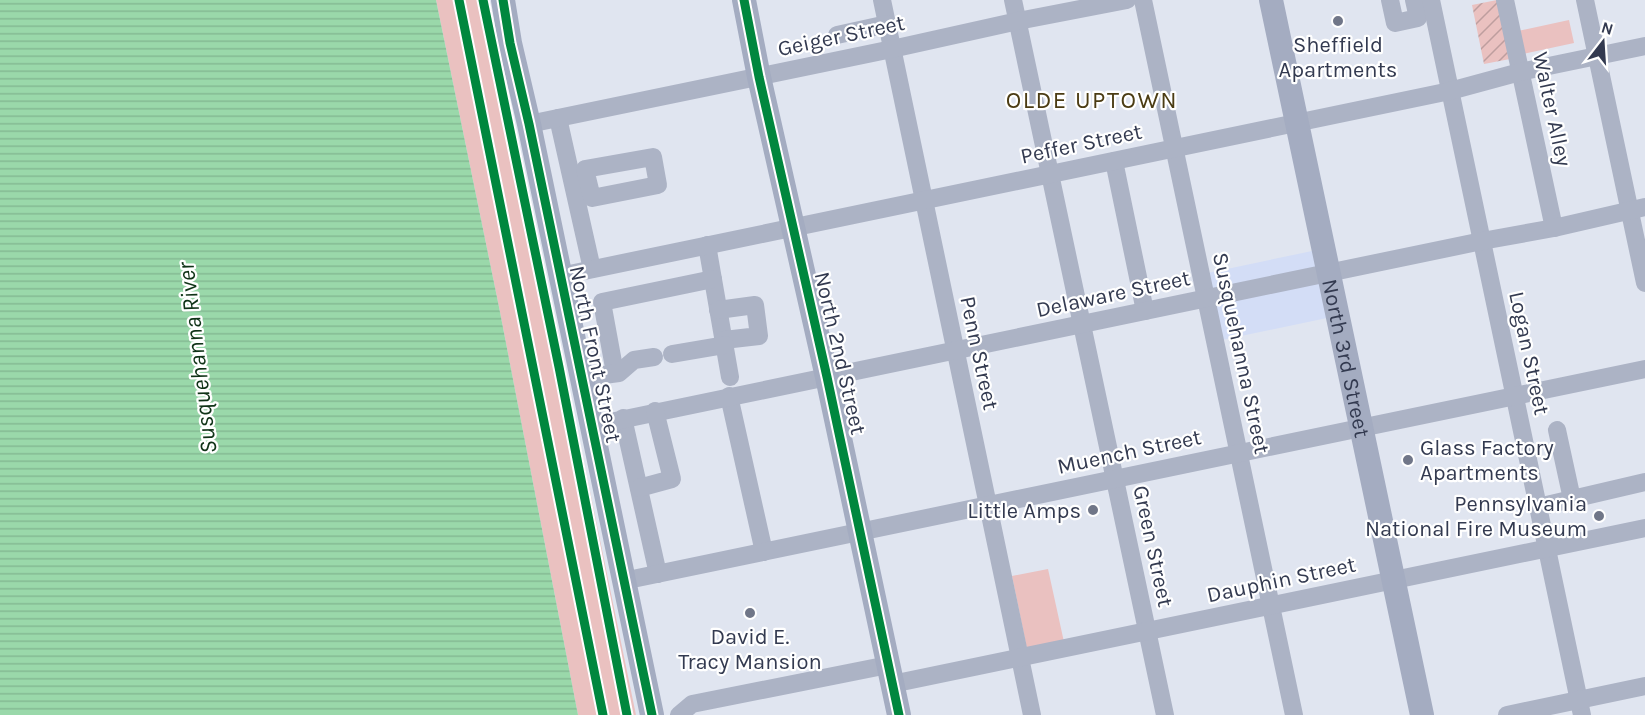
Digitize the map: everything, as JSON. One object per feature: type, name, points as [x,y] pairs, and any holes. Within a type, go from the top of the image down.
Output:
[{"type":"main road","name":"North Front Street","points":[[503,0],[510,43],[543,190],[652,715]]},
{"type":"main road","name":"North 2nd Street","points":[[744,0],[792,228],[827,376],[898,715]]},
{"type":"main road","name":"North 3rd Street","points":[[1271,0],[1422,715]]},
{"type":"street","name":"Penn Street","points":[[882,0],[1032,715]]},
{"type":"street","name":"Green Street","points":[[1013,0],[1165,715]]},
{"type":"street","name":"Geiger Street","points":[[529,124],[1126,0]]},
{"type":"street","name":"Susquehanna Street","points":[[1143,0],[1294,715]]},
{"type":"street","points":[[1390,0],[1395,22],[1418,18],[1414,0]]},
{"type":"street","name":"Logan Street","points":[[1431,0],[1580,708]]},
{"type":"street","name":"Walter Alley","points":[[1505,0],[1554,228]]},
{"type":"street","points":[[1585,0],[1597,56],[1637,208],[1645,283]]},
{"type":"street","points":[[837,35],[887,24]]},
{"type":"street","name":"Peffer Street","points":[[560,276],[1450,91],[1520,72],[1645,46]]},
{"type":"street","points":[[558,118],[584,184],[591,269]]},
{"type":"street","points":[[543,190],[584,184],[658,184],[652,157],[584,184]]},
{"type":"street","points":[[1114,161],[1145,310]]},
{"type":"street","name":"Delaware Street","points":[[591,426],[1145,310],[1554,228],[1637,208]]},
{"type":"street","points":[[707,245],[730,377]]},
{"type":"street","points":[[615,373],[602,302],[713,279]]},
{"type":"street","points":[[672,354],[759,336],[755,305],[718,310]]},
{"type":"street","points":[[581,378],[620,373],[634,360],[654,357]]},
{"type":"street","name":"Muench Street","points":[[623,581],[1645,369]]},
{"type":"street","points":[[729,396],[764,552]]},
{"type":"street","points":[[639,488],[672,479],[655,411]]},
{"type":"street","points":[[623,418],[658,573]]},
{"type":"street","points":[[1557,430],[1572,499]]},
{"type":"street","points":[[1538,507],[1645,482]]},
{"type":"street","name":"Dauphin Street","points":[[679,715],[692,704],[1020,658],[1645,528]]},
{"type":"street","points":[[1507,715],[1580,708],[1645,686]]},
{"type":"shaded area","points":[[436,0],[489,0],[636,715],[578,715],[499,307]]},
{"type":"shaded area","points":[[1497,0],[1510,59],[1484,64],[1472,5]]},
{"type":"shaded area","points":[[1569,20],[1574,43],[1523,54],[1518,31]]},
{"type":"shaded area","points":[[1312,251],[1327,318],[1217,341],[1203,274]]},
{"type":"shaded area","points":[[1048,569],[1064,642],[1027,649],[1012,576]]},
{"type":"water","name":"Susquehanna River","points":[[0,0],[436,0],[499,307],[578,715],[0,715]]},
{"type":"cycle path","points":[[459,0],[603,715]]},
{"type":"cycle path","points":[[483,0],[559,367],[627,715]]},
{"type":"cycle path","points":[[503,0],[510,43],[529,124],[652,715]]},
{"type":"cycle path","points":[[744,0],[899,715]]},
{"type":"place","name":"Sheffield Apartments","points":[[1338,21]]},
{"type":"place","name":"Glass Factory Apartments","points":[[1408,460]]},
{"type":"place","name":"Little Amps","points":[[1093,510]]},
{"type":"place","name":"Pennsylvania National Fire Museum","points":[[1599,516]]},
{"type":"place","name":"David E. Tracy Mansion","points":[[750,613]]},
{"type":"district","name":"OLDE UPTOWN","points":[[1092,100]]}]
